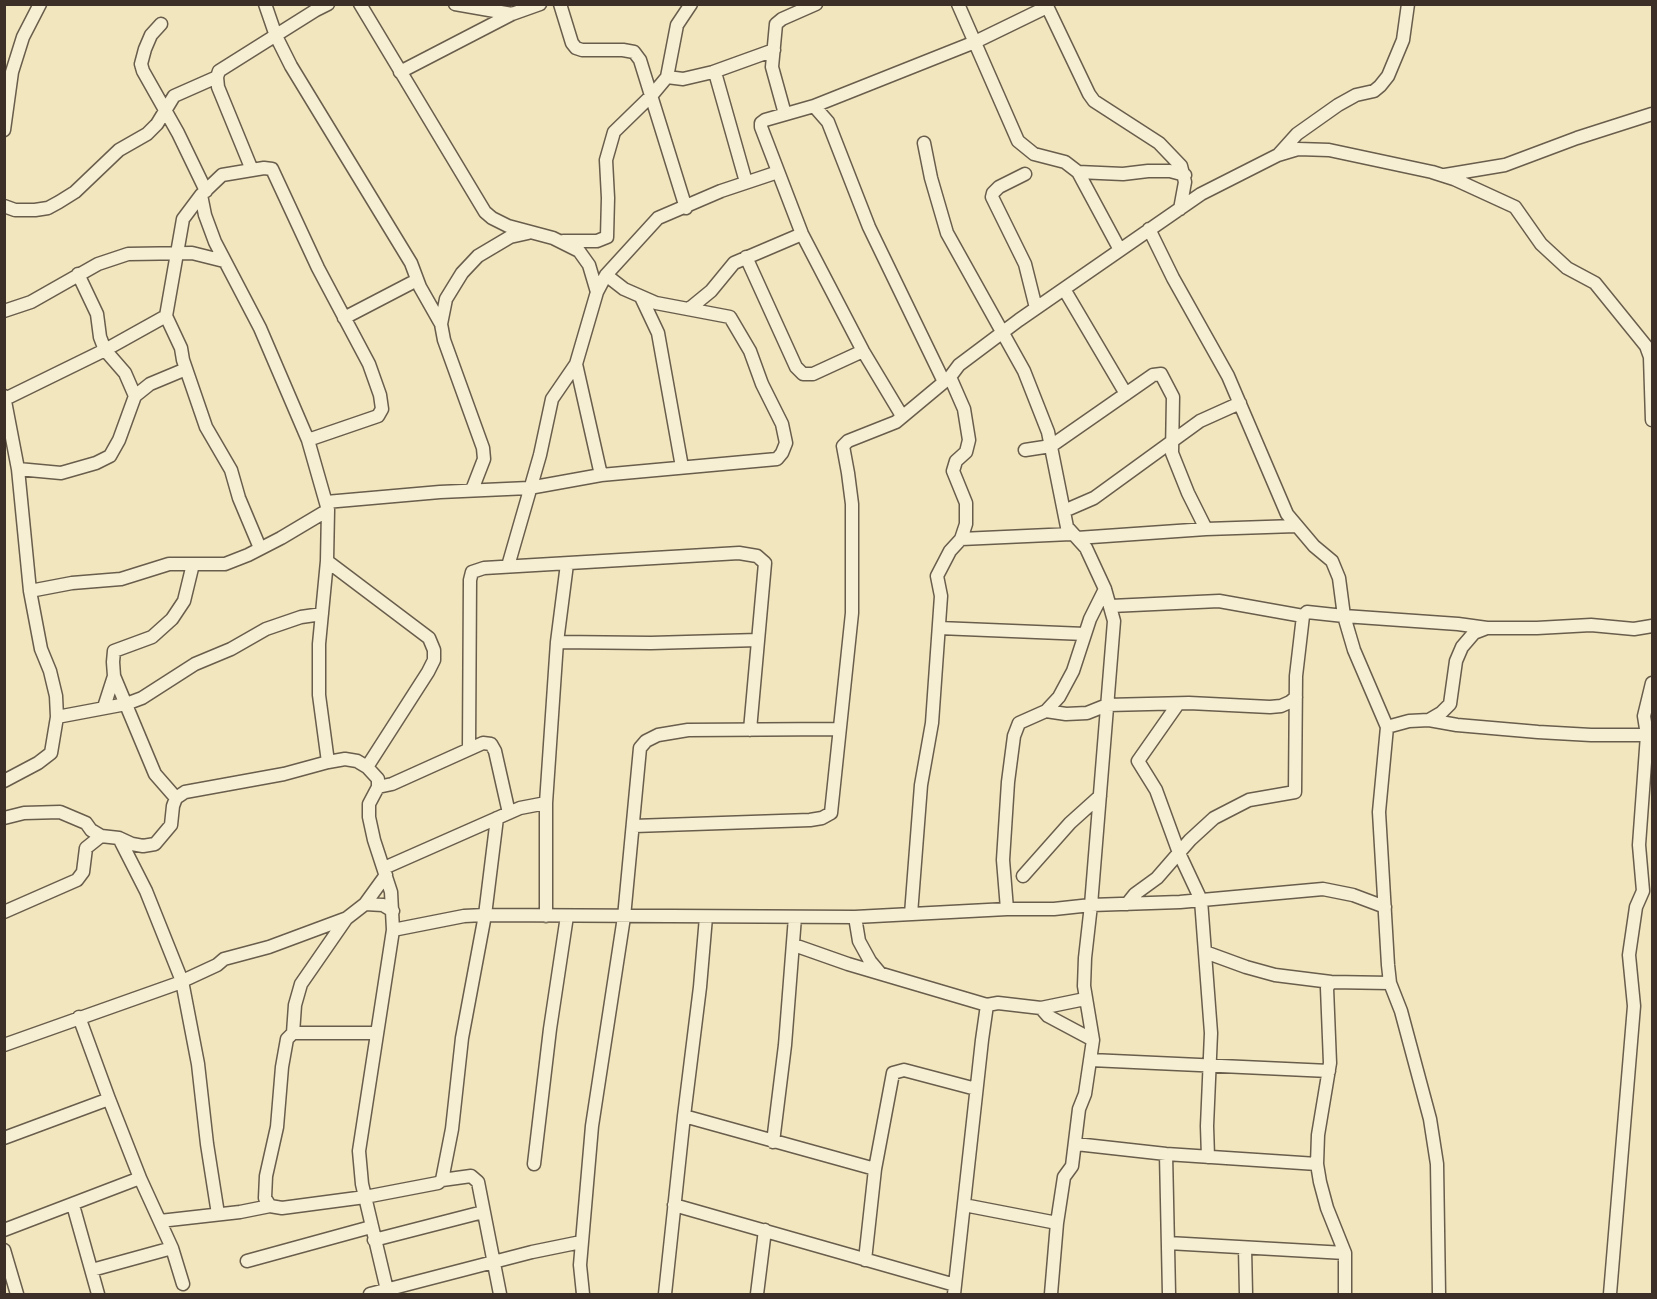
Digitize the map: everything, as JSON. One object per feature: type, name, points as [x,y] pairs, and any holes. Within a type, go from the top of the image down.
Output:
[{"type":"street","points":[[4,130],[12,72],[23,37],[40,4]]},
{"type":"street","points":[[265,4],[276,36],[306,92],[338,139],[411,263],[417,280],[441,324],[449,358],[483,448],[484,459],[472,490]]},
{"type":"street","points":[[252,170],[218,87],[219,71],[328,4]]},
{"type":"street","points":[[360,4],[485,212],[508,226],[559,241],[579,251],[585,257],[597,292]]},
{"type":"street","points":[[455,4],[512,14]]},
{"type":"street","points":[[400,72],[512,14],[540,4]]},
{"type":"street","points":[[560,4],[576,48],[634,52],[640,60],[686,208]]},
{"type":"street","points":[[559,241],[597,241],[607,237],[606,160],[614,132],[667,77],[677,26],[691,4]]},
{"type":"street","points":[[785,114],[772,68],[776,24],[816,4]]},
{"type":"street","points":[[958,4],[1018,141],[1034,154],[1065,162],[1078,172],[1120,250]]},
{"type":"street","points":[[1278,154],[1297,134],[1338,105],[1356,95],[1374,91],[1380,86],[1388,76],[1403,40],[1408,4]]},
{"type":"street","points":[[902,416],[862,351],[802,234],[761,128],[761,123],[765,120],[814,106],[975,42],[1046,6],[1094,101],[1159,143],[1181,166],[1185,182],[1180,209]]},
{"type":"street","points":[[161,24],[151,35],[141,64],[143,71],[182,140],[204,193],[205,215],[224,261],[260,328],[308,440],[327,506],[327,561],[322,614],[319,695],[327,762]]},
{"type":"street","points":[[667,77],[683,79],[713,72],[774,50]]},
{"type":"street","points":[[713,72],[746,182]]},
{"type":"street","points":[[4,206],[15,210],[35,210],[48,208],[59,202],[75,192],[119,150],[147,134],[166,112],[174,96],[217,77]]},
{"type":"street","points":[[814,106],[828,122],[868,227],[964,410],[969,440],[966,452],[956,461],[953,471],[966,503],[966,524],[961,539],[941,564],[937,576],[941,596],[932,723],[921,785],[911,914]]},
{"type":"street","points":[[1444,176],[1505,165],[1577,138],[1653,114]]},
{"type":"street","points":[[924,143],[946,232],[1024,371],[1048,432],[1067,527],[1086,548],[1105,589],[1114,621],[1091,905],[1084,958],[1085,999],[1093,1040],[1085,1095],[1079,1109],[1072,1166],[1064,1177],[1057,1223],[1051,1294]]},
{"type":"street","points":[[634,826],[810,820],[822,818],[831,813],[838,729],[852,613],[852,504],[843,446],[848,441],[896,422],[947,380],[959,365],[1036,308],[1201,194],[1278,154],[1298,149],[1329,150],[1444,176],[1515,207],[1541,244],[1567,268],[1595,283],[1646,346],[1650,357],[1653,420]]},
{"type":"street","points":[[260,548],[246,518],[231,470],[206,427],[181,348],[166,316],[183,219],[222,175],[264,168],[272,169],[298,228],[369,364],[380,395],[382,409],[378,416],[308,440]]},
{"type":"street","points":[[1078,172],[1123,174],[1170,171],[1185,175]]},
{"type":"street","points":[[508,566],[540,455],[552,399],[576,364],[597,292],[606,275],[658,218],[746,182],[778,172]]},
{"type":"street","points":[[1025,174],[999,187],[992,197],[1025,264],[1036,308]]},
{"type":"street","points":[[1149,229],[1173,278],[1228,376],[1287,514],[1314,546],[1332,561],[1339,578],[1344,616],[1363,675],[1387,727],[1379,812],[1379,839],[1383,866],[1390,983],[1401,1011],[1430,1119],[1437,1164],[1439,1294]]},
{"type":"street","points":[[441,324],[446,299],[462,273],[478,256],[510,237],[529,233]]},
{"type":"street","points":[[689,309],[711,291],[734,263],[802,234]]},
{"type":"street","points":[[4,311],[31,302],[98,264],[128,254],[192,253],[224,261]]},
{"type":"street","points":[[746,256],[796,367],[803,374],[813,374],[862,351]]},
{"type":"street","points":[[78,274],[97,314],[100,337],[105,350],[125,373],[135,396]]},
{"type":"street","points":[[30,591],[72,583],[121,579],[169,564],[225,564],[260,548],[327,506],[472,490],[529,488],[601,475],[777,459],[786,443],[782,424],[762,384],[750,351],[730,317],[656,303],[629,292],[606,275]]},
{"type":"street","points":[[344,318],[417,280]]},
{"type":"street","points":[[1064,289],[1126,394]]},
{"type":"street","points":[[597,292],[629,292]]},
{"type":"street","points":[[641,297],[658,333],[682,467]]},
{"type":"street","points":[[4,781],[38,763],[51,753],[57,717],[56,696],[50,671],[41,649],[30,591],[18,469],[5,398],[105,350],[166,316]]},
{"type":"street","points":[[576,364],[601,475]]},
{"type":"street","points":[[18,469],[61,473],[96,463],[110,456],[119,440],[135,396],[150,384],[186,369]]},
{"type":"street","points":[[1025,450],[1051,446],[1153,375],[1161,374],[1173,397],[1172,453],[1206,529]]},
{"type":"street","points":[[1064,511],[1094,498],[1200,421],[1240,403]]},
{"type":"street","points":[[961,539],[1296,526]]},
{"type":"street","points":[[469,748],[472,572],[484,568],[508,566],[739,553],[757,556],[765,563],[750,730]]},
{"type":"street","points":[[327,561],[429,638],[434,650],[434,660],[428,672],[367,767]]},
{"type":"street","points":[[104,707],[114,676],[114,651],[152,637],[172,619],[184,601],[193,564]]},
{"type":"street","points":[[546,916],[546,803],[557,642],[567,564]]},
{"type":"street","points":[[1006,909],[1003,860],[1008,782],[1014,736],[1019,723],[1046,711],[1059,697],[1073,671],[1085,634],[1105,589]]},
{"type":"street","points":[[1111,606],[1219,601],[1303,616]]},
{"type":"street","points":[[1127,904],[1135,894],[1157,878],[1214,818],[1249,800],[1295,792],[1296,697],[1303,616],[1307,612],[1487,628],[1591,625],[1634,629],[1653,626]]},
{"type":"street","points":[[57,717],[126,704],[142,698],[195,664],[231,649],[266,630],[300,617],[322,614]]},
{"type":"street","points":[[939,628],[1085,634]]},
{"type":"street","points":[[1429,720],[1450,704],[1456,661],[1462,647],[1474,633],[1487,628]]},
{"type":"street","points":[[557,642],[651,643],[758,640]]},
{"type":"street","points":[[114,676],[155,774],[176,798]]},
{"type":"street","points":[[1610,1294],[1634,1006],[1629,955],[1636,907],[1643,891],[1639,844],[1647,735],[1644,716],[1653,683]]},
{"type":"street","points":[[1046,711],[1066,714],[1086,713],[1107,705],[1178,704],[1270,707],[1281,706],[1296,697]]},
{"type":"street","points":[[1178,704],[1138,761],[1156,790],[1179,853],[1201,900],[1211,1033],[1208,1157]]},
{"type":"street","points":[[1270,707],[1295,718]]},
{"type":"street","points":[[1387,727],[1409,721],[1429,720],[1457,725],[1538,732],[1647,735]]},
{"type":"street","points":[[583,1294],[580,1265],[581,1242],[592,1126],[624,917],[640,748],[646,741],[658,735],[688,730],[838,729]]},
{"type":"street","points":[[378,783],[392,784],[483,742],[491,744],[495,751],[503,815],[462,1038],[452,1129],[442,1180]]},
{"type":"street","points":[[4,818],[24,813],[60,812],[86,823],[91,830],[101,836],[119,838],[143,846],[155,844],[171,825],[176,798],[185,792],[284,774],[345,759],[357,761],[367,767],[378,783]]},
{"type":"street","points":[[378,783],[369,804],[369,817],[374,840],[392,892],[393,930],[358,1151],[371,1227],[388,1293]]},
{"type":"street","points":[[1023,876],[1070,823],[1100,796]]},
{"type":"street","points":[[270,1206],[265,1198],[266,1176],[277,1127],[282,1067],[287,1039],[293,1033],[294,1005],[301,984],[347,918],[365,904],[385,872],[503,815],[520,808],[546,803]]},
{"type":"street","points":[[4,912],[77,880],[83,872],[86,849],[101,836]]},
{"type":"street","points":[[119,838],[146,891],[182,981],[198,1064],[218,1214]]},
{"type":"street","points":[[393,930],[464,916],[486,915],[855,917],[1006,909],[1054,909],[1201,900],[1323,889],[1385,907]]},
{"type":"street","points":[[365,904],[383,905],[393,911]]},
{"type":"street","points":[[534,1164],[550,1029],[567,916]]},
{"type":"street","points":[[665,1294],[706,917]]},
{"type":"street","points":[[772,1142],[785,1045],[795,917]]},
{"type":"street","points":[[855,917],[859,940],[870,961],[880,973]]},
{"type":"street","points":[[4,1045],[182,981],[217,965],[224,959],[269,947],[347,918]]},
{"type":"street","points":[[794,945],[848,964],[987,1005],[998,1003],[1041,1008],[1085,999]]},
{"type":"street","points":[[1205,952],[1275,975],[1331,982],[1390,983]]},
{"type":"street","points":[[1331,982],[1327,988],[1327,1025],[1331,1051],[1318,1135],[1317,1164],[1327,1208],[1346,1253],[1345,1294]]},
{"type":"street","points":[[674,1205],[865,1260],[954,1290],[987,1005]]},
{"type":"street","points":[[1041,1008],[1047,1017],[1093,1040]]},
{"type":"street","points":[[79,1017],[140,1178],[172,1248],[183,1284]]},
{"type":"street","points":[[293,1033],[377,1033]]},
{"type":"street","points":[[1090,1060],[1329,1071]]},
{"type":"street","points":[[865,1260],[875,1169],[893,1072],[904,1070],[976,1089]]},
{"type":"street","points":[[4,1138],[109,1099]]},
{"type":"street","points":[[684,1116],[875,1169]]},
{"type":"street","points":[[1076,1144],[1166,1154],[1317,1164]]},
{"type":"street","points":[[1166,1154],[1169,1294]]},
{"type":"street","points":[[160,1221],[270,1206],[282,1208],[365,1197],[438,1183],[442,1180],[474,1176],[478,1182],[500,1294]]},
{"type":"street","points":[[4,1230],[140,1178]]},
{"type":"street","points":[[73,1204],[98,1294]]},
{"type":"street","points":[[964,1205],[1057,1223]]},
{"type":"street","points":[[375,1240],[483,1212]]},
{"type":"street","points":[[247,1261],[371,1227]]},
{"type":"street","points":[[757,1294],[765,1230]]},
{"type":"street","points":[[370,1294],[388,1293],[493,1262],[581,1242]]},
{"type":"street","points":[[1168,1242],[1346,1253]]},
{"type":"street","points":[[92,1270],[172,1248]]},
{"type":"street","points":[[1245,1248],[1246,1294]]},
{"type":"street","points":[[4,1250],[17,1294]]}]
